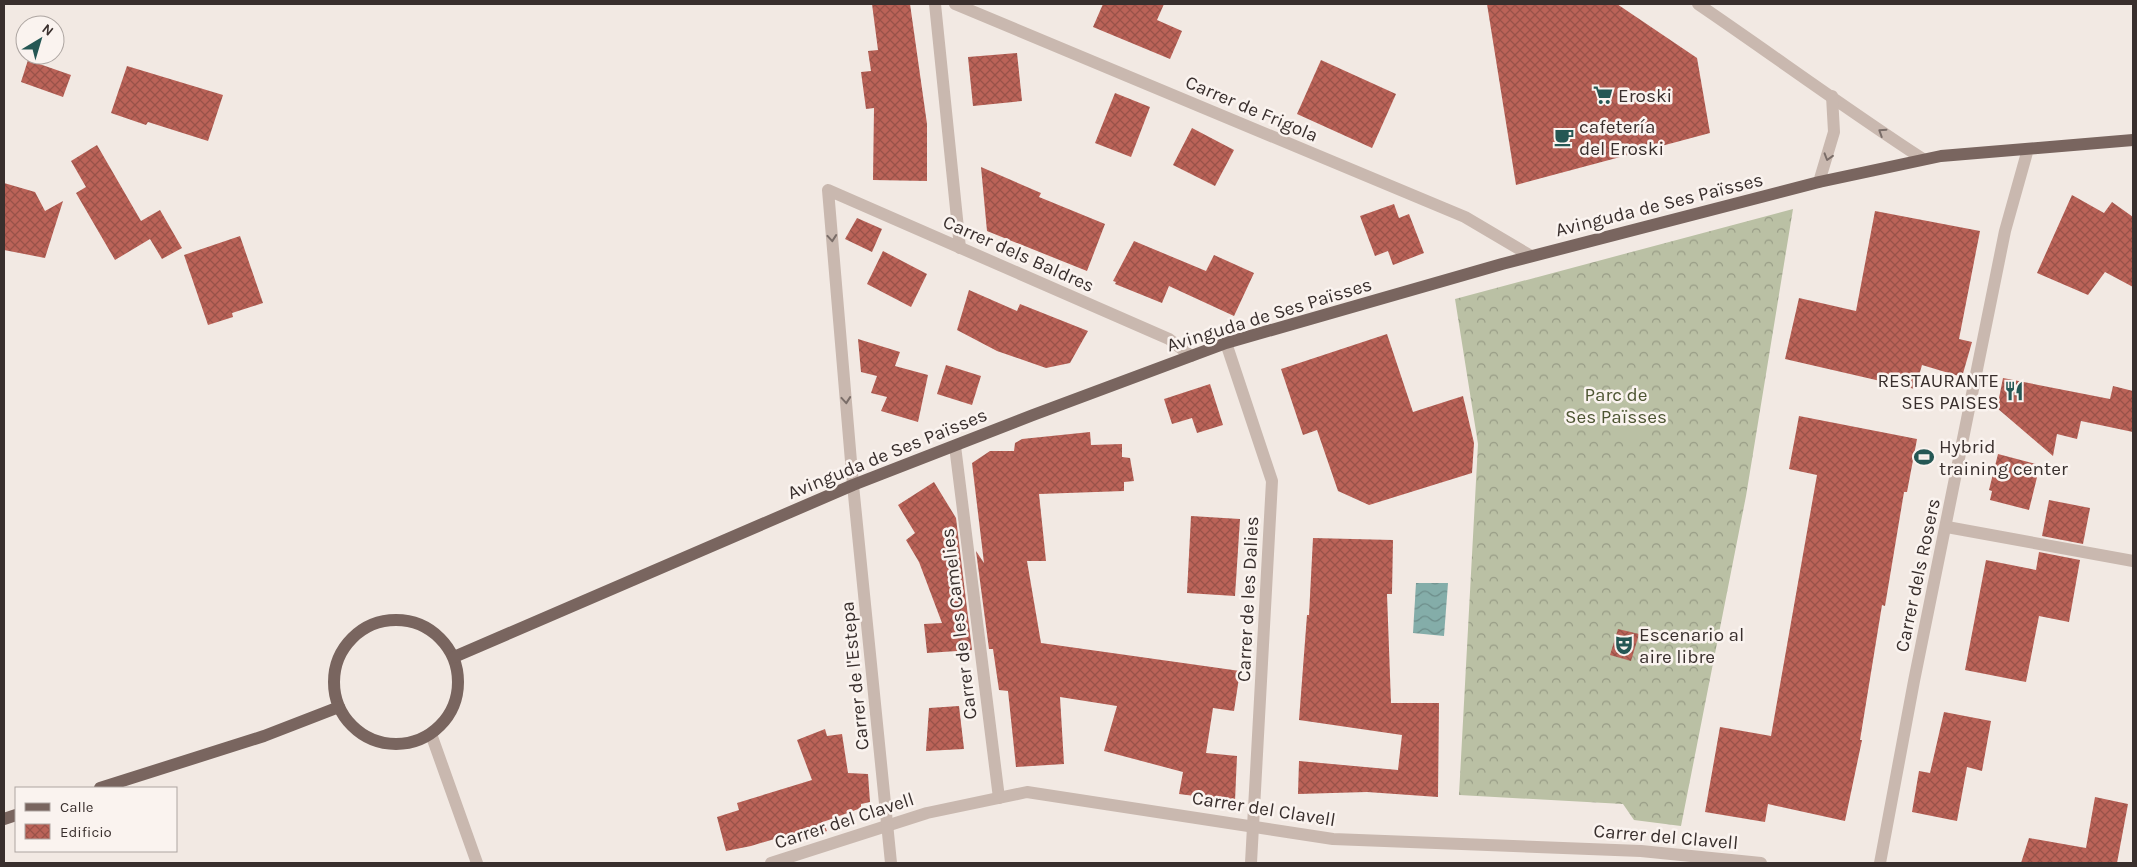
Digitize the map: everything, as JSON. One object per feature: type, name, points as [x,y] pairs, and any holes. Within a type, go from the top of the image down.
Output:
[{"type":"main road","name":"Avinguda de Ses Païsses","points":[[454,657],[853,485],[1226,343],[1531,256],[1819,182],[1923,159],[2133,140]]},
{"type":"main road","points":[[403,619],[424,625],[442,638],[454,657],[459,678],[456,700],[447,719],[431,734],[411,743],[390,744],[369,738],[351,725],[339,707],[333,686],[336,664],[345,644],[361,630],[381,620],[403,619]]},
{"type":"main road","points":[[103,787],[264,736],[339,707]]},
{"type":"street","points":[[935,4],[960,248]]},
{"type":"street","name":"Carrer de Frigola","points":[[955,4],[1465,217],[1531,256]]},
{"type":"street","points":[[1698,4],[1832,96],[1860,118],[1923,159]]},
{"type":"street","points":[[1819,182],[1834,132],[1832,96]]},
{"type":"street","name":"Carrer dels Rosers","points":[[1880,863],[1914,681],[2005,231],[2028,149]]},
{"type":"street","name":"Carrer dels Baldres","points":[[828,190],[1169,339],[1191,356]]},
{"type":"street","name":"Carrer de l'Estepa","points":[[828,190],[853,485],[891,863]]},
{"type":"street","name":"Carrer de les Dalies","points":[[1226,343],[1272,481],[1251,863]]},
{"type":"street","name":"Carrer de les Camelies","points":[[956,446],[998,798]]},
{"type":"street","points":[[1946,527],[2133,561]]},
{"type":"street","points":[[431,734],[477,863]]},
{"type":"street","name":"Carrer del Clavell","points":[[771,863],[927,813],[1027,792],[1333,839],[1641,851],[1761,863]]},
{"type":"green space","name":"Parc de Ses Païsses","points":[[1793,209],[1746,496],[1681,826],[1634,820],[1623,804],[1459,795],[1478,444],[1455,299]]},
{"type":"green space","points":[[1611,395],[1653,425],[1636,450],[1593,420]]},
{"type":"water","points":[[1416,583],[1448,583],[1444,636],[1413,633]]},
{"type":"building","points":[[872,4],[910,4],[927,124],[927,181],[873,180],[874,108],[866,109],[861,72],[871,71],[868,51],[878,50]]},
{"type":"building","points":[[1103,4],[1164,4],[1157,20],[1182,31],[1170,59],[1093,27]]},
{"type":"building","name":"Eroski","points":[[1487,4],[1617,4],[1697,58],[1710,133],[1516,185]]},
{"type":"building","points":[[1017,53],[1022,101],[973,106],[968,57]]},
{"type":"building","points":[[1321,60],[1396,94],[1372,148],[1297,114]]},
{"type":"building","points":[[26,65],[42,65],[71,75],[63,97],[21,82]]},
{"type":"building","points":[[127,66],[223,95],[208,141],[148,122],[146,125],[111,113]]},
{"type":"building","points":[[1115,93],[1150,107],[1131,157],[1095,143]]},
{"type":"building","points":[[1192,128],[1234,150],[1215,186],[1173,165]]},
{"type":"building","points":[[97,145],[141,221],[160,210],[182,248],[162,259],[150,239],[115,260],[76,193],[86,187],[71,161]]},
{"type":"building","points":[[981,167],[1041,193],[1039,197],[1105,224],[1087,271],[987,231]]},
{"type":"building","points":[[4,183],[35,192],[45,211],[63,201],[45,258],[4,250]]},
{"type":"building","points":[[2072,195],[2104,213],[2112,202],[2133,217],[2133,287],[2105,272],[2088,295],[2037,273]]},
{"type":"building","points":[[1394,204],[1399,218],[1409,214],[1424,253],[1393,265],[1388,251],[1375,256],[1360,216]]},
{"type":"building","points":[[1875,211],[1980,231],[1959,339],[1972,342],[1962,377],[1922,365],[1915,389],[1785,359],[1799,298],[1856,311]]},
{"type":"building","points":[[857,218],[882,229],[872,252],[845,239]]},
{"type":"building","points":[[240,236],[263,303],[232,313],[233,317],[208,325],[184,255]]},
{"type":"building","points":[[1134,241],[1206,271],[1214,255],[1254,273],[1234,316],[1169,286],[1162,303],[1115,284],[1116,282],[1113,281]]},
{"type":"building","points":[[883,251],[927,274],[911,307],[867,284]]},
{"type":"building","points":[[969,290],[1017,311],[1020,304],[1088,331],[1070,363],[1046,368],[997,351],[957,330]]},
{"type":"building","points":[[1387,334],[1413,412],[1463,396],[1474,443],[1472,473],[1369,505],[1338,491],[1317,430],[1303,435],[1281,369]]},
{"type":"building","points":[[858,339],[900,352],[895,366],[928,375],[918,422],[881,411],[887,397],[871,393],[877,376],[861,372]]},
{"type":"building","points":[[946,365],[981,376],[972,405],[937,394]]},
{"type":"building","points":[[2003,378],[2110,399],[2113,386],[2133,391],[2133,432],[2081,421],[2077,439],[2057,434],[2053,456],[1997,408]]},
{"type":"building","points":[[1210,384],[1223,425],[1197,433],[1192,418],[1172,424],[1164,399]]},
{"type":"building","points":[[1799,416],[1917,439],[1907,492],[1904,492],[1885,606],[1882,605],[1860,740],[1862,740],[1845,821],[1768,804],[1765,822],[1705,812],[1720,727],[1771,736],[1817,475],[1789,469]]},
{"type":"building","points":[[1090,432],[1091,445],[1122,444],[1122,457],[1130,458],[1134,481],[1124,482],[1124,491],[1039,494],[1046,561],[1027,561],[1041,643],[1240,671],[1234,711],[1213,708],[1206,753],[1237,756],[1235,801],[1179,794],[1183,772],[1104,751],[1117,706],[1060,697],[1064,764],[1016,767],[1008,691],[999,690],[993,649],[989,649],[976,551],[984,563],[972,463],[990,451],[1014,451],[1015,443],[1022,439]]},
{"type":"building","points":[[1998,454],[2040,465],[2029,510],[1990,500],[1992,491],[1989,490]]},
{"type":"building","points":[[934,482],[956,518],[972,650],[927,653],[924,624],[942,623],[919,562],[906,540],[915,533],[898,505]]},
{"type":"building","points":[[2049,500],[2090,508],[2083,544],[2042,536]]},
{"type":"building","points":[[1191,516],[1240,519],[1235,596],[1187,593]]},
{"type":"building","points":[[1313,538],[1393,540],[1392,594],[1387,594],[1391,703],[1439,703],[1438,797],[1367,792],[1298,794],[1299,761],[1398,770],[1402,735],[1299,720],[1307,615],[1309,615]]},
{"type":"building","points":[[2039,552],[2080,560],[2069,622],[2039,616],[2026,682],[1965,670],[1986,560],[2036,570]]},
{"type":"building","name":"Escenario al aire libre","points":[[1618,629],[1639,634],[1631,661],[1610,655]]},
{"type":"building","points":[[959,706],[964,749],[926,751],[929,708]]},
{"type":"building","points":[[1944,712],[1991,721],[1982,771],[1967,767],[1957,821],[1912,812],[1919,771],[1930,773]]},
{"type":"building","points":[[825,729],[827,736],[842,734],[848,773],[868,774],[870,802],[861,804],[861,808],[823,822],[827,831],[804,840],[801,831],[751,846],[726,851],[717,817],[739,810],[737,803],[812,780],[797,740]]},
{"type":"building","points":[[2095,797],[2128,804],[2117,863],[2021,863],[2029,838],[2086,848]]},
{"type":"place","name":"Eroski","points":[[1603,95]]},
{"type":"place","name":"cafetería del Eroski","points":[[1564,137]]},
{"type":"place","name":"RESTAURANTE SES PAISES","points":[[2014,391]]},
{"type":"place","name":"Hybrid training center","points":[[1924,457]]},
{"type":"place","name":"Escenario al aire libre","points":[[1624,645]]}]
